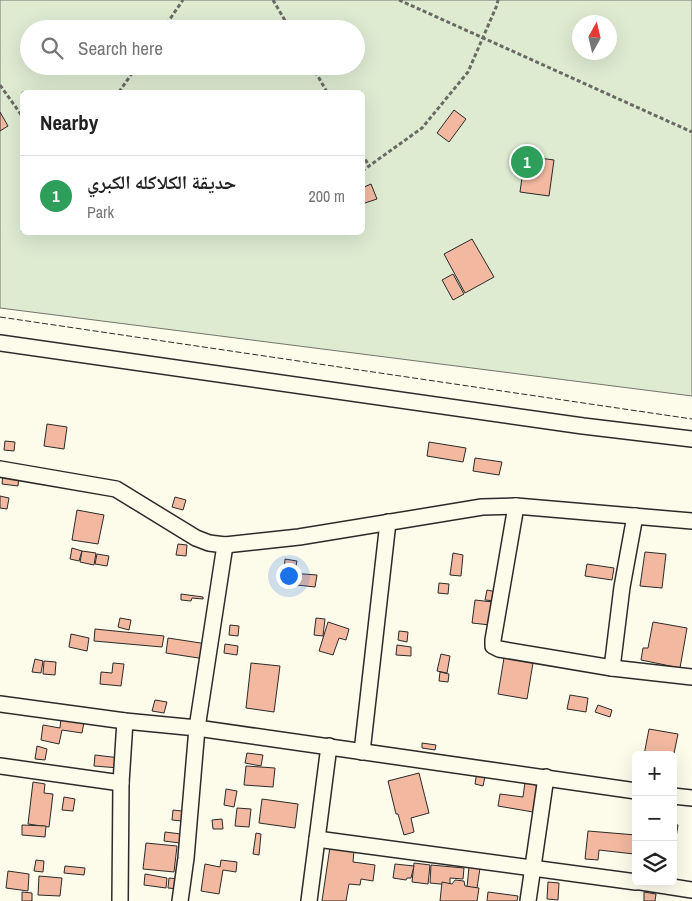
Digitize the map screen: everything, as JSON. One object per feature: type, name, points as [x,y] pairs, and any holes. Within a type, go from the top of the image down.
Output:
[{"type":"street","points":[[0,344],[583,426],[692,439]]},
{"type":"street","points":[[0,469],[116,489],[196,538],[208,543],[224,545],[299,537],[482,507],[516,506],[692,521]]},
{"type":"street","points":[[516,506],[493,646],[499,649],[612,668],[692,677]]},
{"type":"street","points":[[612,668],[622,587],[635,516]]},
{"type":"street","points":[[362,752],[388,522]]},
{"type":"street","points":[[180,901],[186,858],[197,728],[224,545]]},
{"type":"street","points":[[0,704],[329,746],[632,790]]},
{"type":"street","points":[[120,901],[121,783],[125,721]]},
{"type":"street","points":[[309,901],[329,746]]},
{"type":"street","points":[[0,766],[121,783]]},
{"type":"street","points":[[528,901],[546,777]]},
{"type":"street","points":[[677,796],[692,798]]},
{"type":"street","points":[[317,839],[632,881]]},
{"type":"street","points":[[666,886],[692,890]]},
{"type":"path","points":[[170,20],[183,0]]},
{"type":"path","points":[[273,0],[285,20]]},
{"type":"path","points":[[399,0],[692,132]]},
{"type":"path","points":[[365,169],[422,128],[468,72],[498,0]]},
{"type":"path","points":[[120,90],[131,75]]},
{"type":"path","points":[[317,75],[326,90]]},
{"type":"path","points":[[0,85],[20,113]]},
{"type":"path","points":[[365,159],[369,166]]},
{"type":"green space","points":[[0,0],[692,0],[692,396],[0,308]]},
{"type":"building","points":[[454,110],[466,119],[449,142],[437,133]]},
{"type":"building","points":[[0,112],[8,126],[0,131]]},
{"type":"building","points":[[525,156],[554,160],[549,196],[520,192]]},
{"type":"building","points":[[371,184],[377,199],[365,203],[365,187]]},
{"type":"building","points":[[472,239],[494,277],[465,293],[444,254]]},
{"type":"building","points":[[453,274],[464,294],[453,300],[442,280]]},
{"type":"building","points":[[47,424],[67,427],[64,449],[44,446]]},
{"type":"building","points":[[5,441],[15,442],[14,451],[4,450]]},
{"type":"building","points":[[429,442],[466,448],[463,462],[427,456]]},
{"type":"building","points":[[475,458],[502,462],[499,475],[473,471]]},
{"type":"building","points":[[3,473],[19,475],[18,486],[2,484]]},
{"type":"building","points":[[0,496],[9,498],[7,509],[0,508]]},
{"type":"building","points":[[175,497],[186,500],[183,510],[172,507]]},
{"type":"building","points":[[77,510],[104,515],[98,544],[72,540]]},
{"type":"building","points":[[178,544],[187,545],[186,556],[176,555]]},
{"type":"building","points":[[72,548],[82,551],[79,561],[70,559]]},
{"type":"building","points":[[82,551],[96,553],[94,565],[80,562]]},
{"type":"building","points":[[645,552],[666,554],[662,588],[640,586]]},
{"type":"building","points":[[453,553],[463,555],[461,576],[450,575]]},
{"type":"building","points":[[97,554],[109,556],[107,566],[95,564]]},
{"type":"building","points":[[285,559],[297,561],[295,571],[284,570]]},
{"type":"building","points":[[587,564],[614,568],[612,580],[585,576]]},
{"type":"building","points":[[290,573],[317,575],[315,587],[288,584]]},
{"type":"building","points":[[439,583],[449,584],[448,594],[438,593]]},
{"type":"building","points":[[487,590],[497,592],[495,601],[485,600]]},
{"type":"building","points":[[181,594],[203,597],[203,599],[181,600]]},
{"type":"building","points":[[475,600],[493,602],[490,625],[472,623]]},
{"type":"building","points":[[120,618],[131,620],[129,630],[118,627]]},
{"type":"building","points":[[316,618],[325,619],[323,636],[314,635]]},
{"type":"building","points":[[328,622],[349,629],[346,640],[339,638],[333,655],[319,651]]},
{"type":"building","points":[[653,622],[687,628],[680,668],[641,660],[643,648],[648,648]]},
{"type":"building","points":[[230,625],[239,626],[238,636],[229,635]]},
{"type":"building","points":[[95,629],[164,636],[162,647],[94,641]]},
{"type":"building","points":[[399,631],[408,632],[407,642],[398,640]]},
{"type":"building","points":[[71,634],[89,638],[87,651],[69,647]]},
{"type":"building","points":[[168,638],[207,644],[205,659],[166,653]]},
{"type":"building","points":[[225,644],[238,646],[237,655],[224,653]]},
{"type":"building","points":[[397,645],[411,647],[411,656],[396,655]]},
{"type":"building","points":[[441,654],[450,656],[447,673],[437,671]]},
{"type":"building","points":[[504,658],[533,663],[527,699],[498,694]]},
{"type":"building","points":[[35,659],[43,661],[41,673],[32,672]]},
{"type":"building","points":[[44,661],[56,662],[55,675],[43,674]]},
{"type":"building","points":[[113,663],[124,664],[121,686],[100,684],[101,672],[112,673]]},
{"type":"building","points":[[251,663],[280,666],[274,712],[246,708]]},
{"type":"building","points":[[440,672],[449,674],[448,682],[439,681]]},
{"type":"building","points":[[570,695],[588,698],[586,712],[567,709]]},
{"type":"building","points":[[155,700],[167,702],[164,713],[152,711]]},
{"type":"building","points":[[598,705],[612,710],[610,717],[595,712]]},
{"type":"building","points":[[61,718],[84,722],[82,733],[62,730],[59,744],[41,740],[43,725],[60,728]]},
{"type":"building","points":[[649,729],[678,734],[674,751],[645,751]]},
{"type":"building","points":[[422,743],[436,745],[435,750],[422,748]]},
{"type":"building","points":[[37,746],[47,749],[45,760],[35,759]]},
{"type":"building","points":[[247,753],[263,755],[261,766],[245,763]]},
{"type":"building","points":[[95,755],[120,758],[119,768],[94,766]]},
{"type":"building","points":[[246,766],[275,768],[273,787],[244,785]]},
{"type":"building","points":[[477,771],[486,772],[483,786],[475,784]]},
{"type":"building","points":[[419,773],[429,813],[411,818],[414,832],[404,835],[398,814],[396,814],[388,781]]},
{"type":"building","points":[[33,782],[45,784],[44,793],[53,794],[49,827],[28,824]]},
{"type":"building","points":[[525,782],[537,784],[533,812],[498,806],[500,794],[523,797]]},
{"type":"building","points":[[226,789],[237,791],[234,807],[224,805]]},
{"type":"building","points":[[64,797],[75,799],[73,811],[62,810]]},
{"type":"building","points":[[262,799],[298,804],[295,828],[259,823]]},
{"type":"building","points":[[237,808],[251,809],[249,827],[235,826]]},
{"type":"building","points":[[173,810],[182,811],[182,821],[172,820]]},
{"type":"building","points":[[222,819],[223,829],[213,829],[212,820]]},
{"type":"building","points":[[22,825],[46,826],[45,837],[22,835]]},
{"type":"building","points":[[588,831],[632,835],[632,854],[599,850],[598,860],[585,859]]},
{"type":"building","points":[[165,832],[181,834],[180,843],[164,841]]},
{"type":"building","points":[[256,833],[261,834],[259,855],[253,854]]},
{"type":"building","points":[[146,843],[177,846],[174,872],[143,869]]},
{"type":"building","points":[[330,847],[354,850],[353,862],[375,865],[373,881],[361,879],[360,885],[349,884],[346,901],[322,901]]},
{"type":"building","points":[[36,860],[44,861],[43,872],[34,871]]},
{"type":"building","points":[[221,860],[237,862],[236,872],[223,870],[219,894],[201,891],[205,864],[220,867]]},
{"type":"building","points":[[414,863],[430,865],[428,884],[412,882]]},
{"type":"building","points":[[395,864],[414,866],[411,878],[406,880],[393,878]]},
{"type":"building","points":[[431,865],[464,868],[463,879],[450,878],[450,885],[430,883]]},
{"type":"building","points":[[65,866],[85,868],[84,875],[64,873]]},
{"type":"building","points":[[469,867],[480,868],[477,888],[467,887]]},
{"type":"building","points":[[8,871],[29,874],[28,891],[6,888]]},
{"type":"building","points":[[145,874],[167,878],[166,888],[144,885]]},
{"type":"building","points":[[39,876],[62,878],[60,896],[38,895]]},
{"type":"building","points":[[169,878],[179,879],[178,889],[168,888]]},
{"type":"building","points":[[455,880],[464,881],[465,886],[479,888],[477,901],[440,901],[442,882],[452,884]]},
{"type":"building","points":[[548,882],[559,883],[558,900],[547,899]]},
{"type":"building","points":[[22,892],[32,893],[32,901],[22,901]]},
{"type":"building","points":[[488,892],[518,896],[517,901],[487,901]]},
{"type":"building","points":[[644,892],[656,894],[655,901],[644,901]]},
{"type":"fence","points":[[0,317],[692,419]]},
{"type":"place","name":"حديقة الكلاكله الكبري","points":[[527,162]]}]
